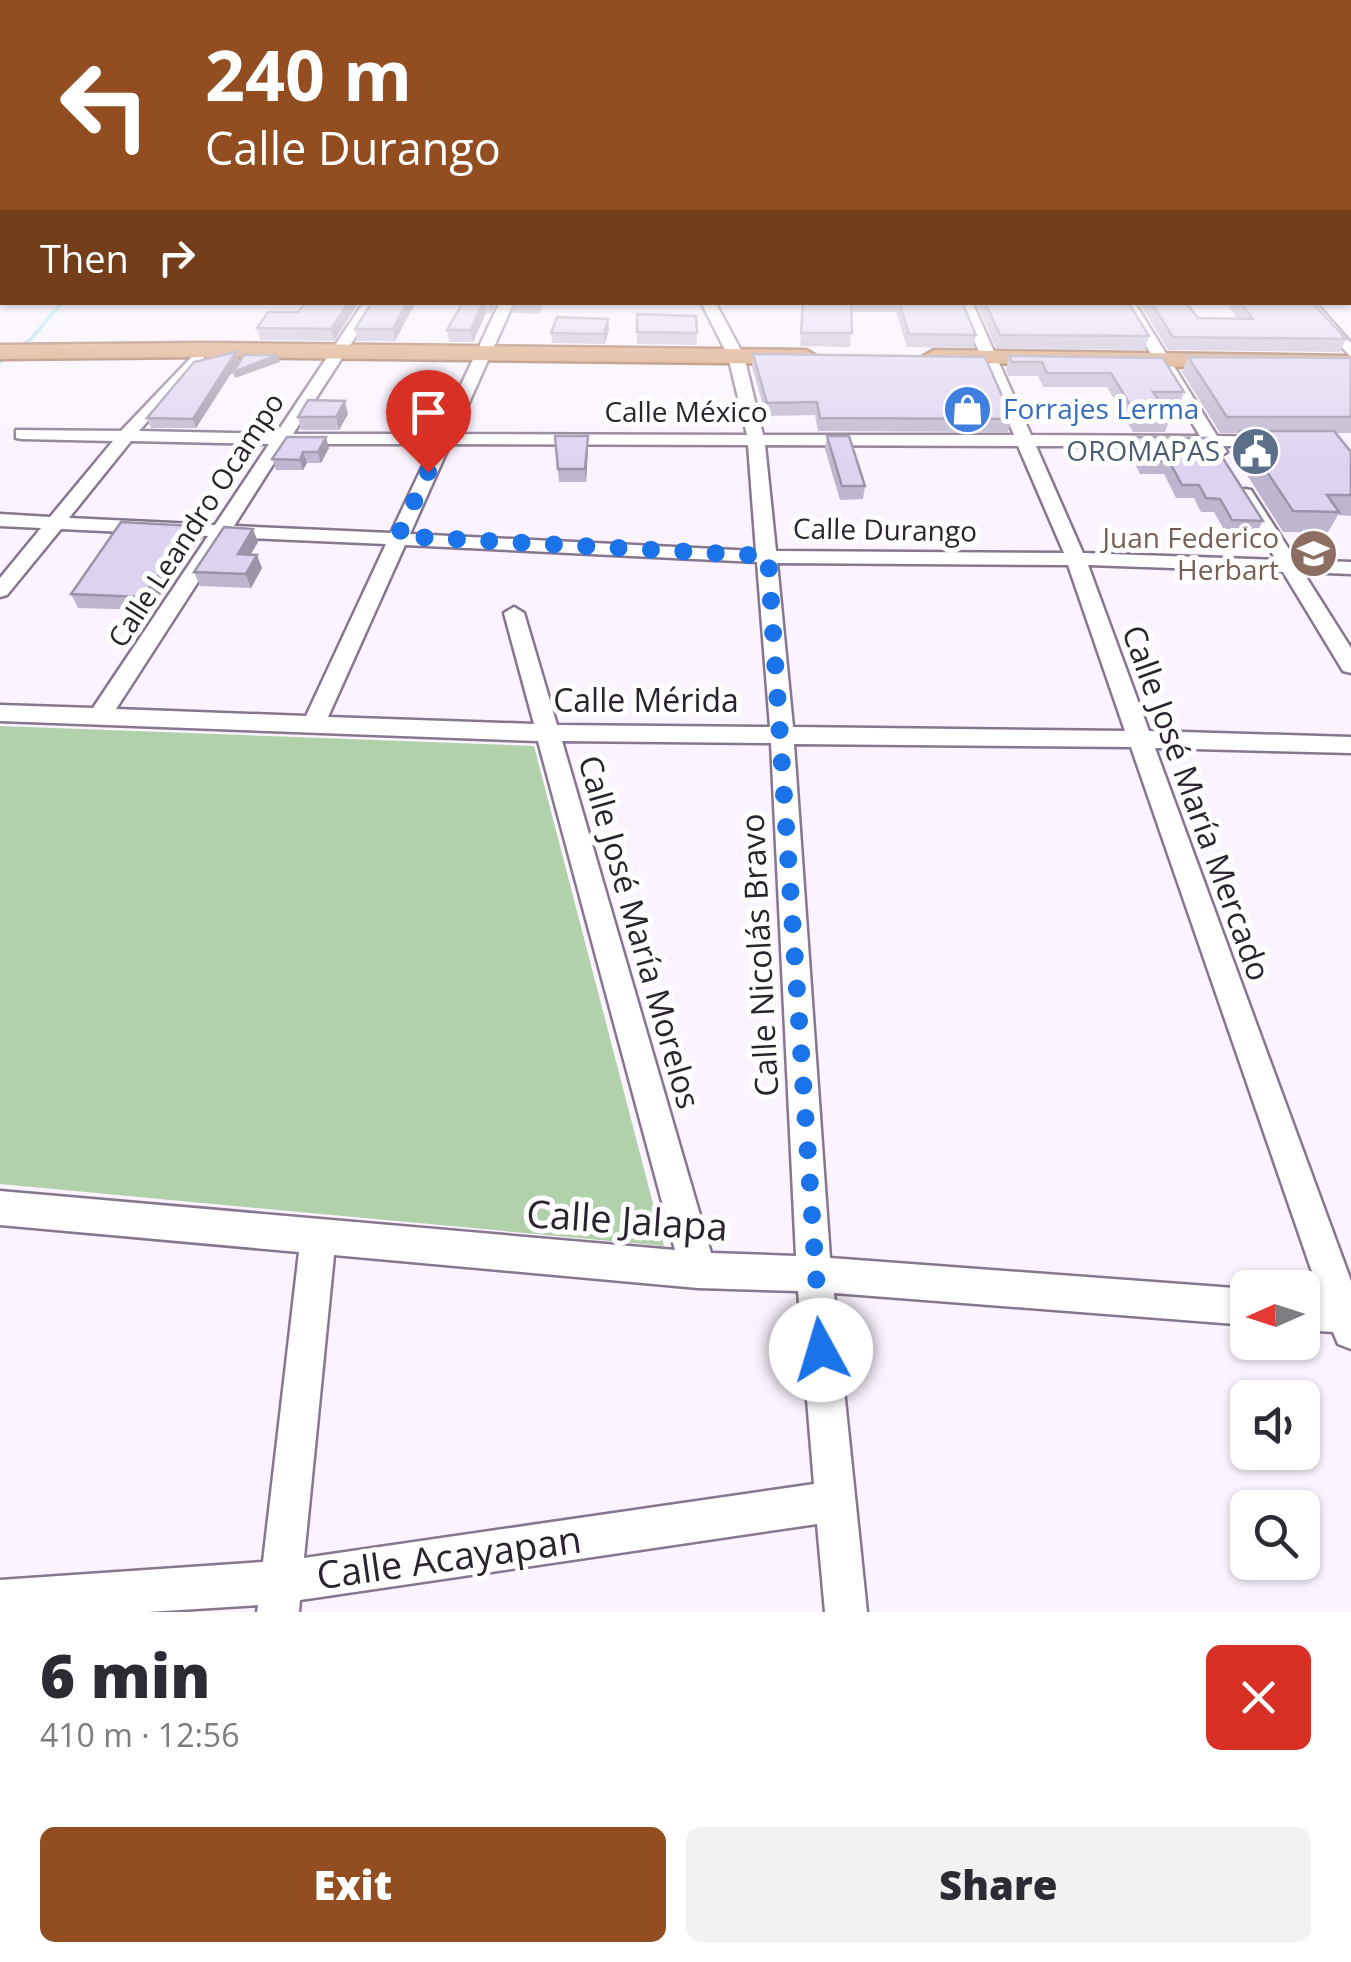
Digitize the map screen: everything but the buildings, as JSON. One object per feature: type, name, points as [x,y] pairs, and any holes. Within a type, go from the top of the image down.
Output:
[{"type":"highway","points":[[0,352],[832,356]]},
{"type":"highway","points":[[910,357],[1351,364]]},
{"type":"street","name":"Calle Leandro Ocampo","points":[[99,717],[358,322]]},
{"type":"street","points":[[313,726],[499,322]]},
{"type":"street","name":"Calle Nicolás Bravo","points":[[718,322],[736,356],[756,439],[768,556],[814,1274],[846,1612]]},
{"type":"street","name":"Calle José María Mercado","points":[[973,322],[1076,559],[1137,739],[1349,1320]]},
{"type":"street","points":[[1139,322],[1351,666]]},
{"type":"street","points":[[1325,322],[1351,352]]},
{"type":"street","points":[[0,591],[125,437],[203,350]]},
{"type":"street","name":"Calle México","points":[[22,434],[282,440],[1291,442]]},
{"type":"street","name":"Calle Durango","points":[[0,520],[768,556],[1076,559],[1351,568]]},
{"type":"street","name":"Calle José María Morelos","points":[[514,612],[698,1270]]},
{"type":"street","name":"Calle Mérida","points":[[0,713],[547,734],[782,734],[1351,745]]},
{"type":"street","name":"Calle Jalapa","points":[[0,1208],[698,1270],[814,1274],[1230,1307]]},
{"type":"street","points":[[279,1597],[318,1238]]},
{"type":"street","points":[[1320,1315],[1349,1320]]},
{"type":"street","name":"Calle Acayapan","points":[[0,1601],[279,1597],[836,1501]]},
{"type":"green space","points":[[0,726],[534,746],[664,1246],[0,1184]]},
{"type":"waterway","points":[[0,362],[31,339],[45,322]]},
{"type":"place","name":"Forrajes Lerma","points":[[968,409]]},
{"type":"place","name":"OROMAPAS","points":[[1255,451]]},
{"type":"place","name":"Juan Federico Herbart","points":[[1314,554]]},
{"type":"route","points":[[428,472],[398,536],[768,556],[821,1350]]}]
